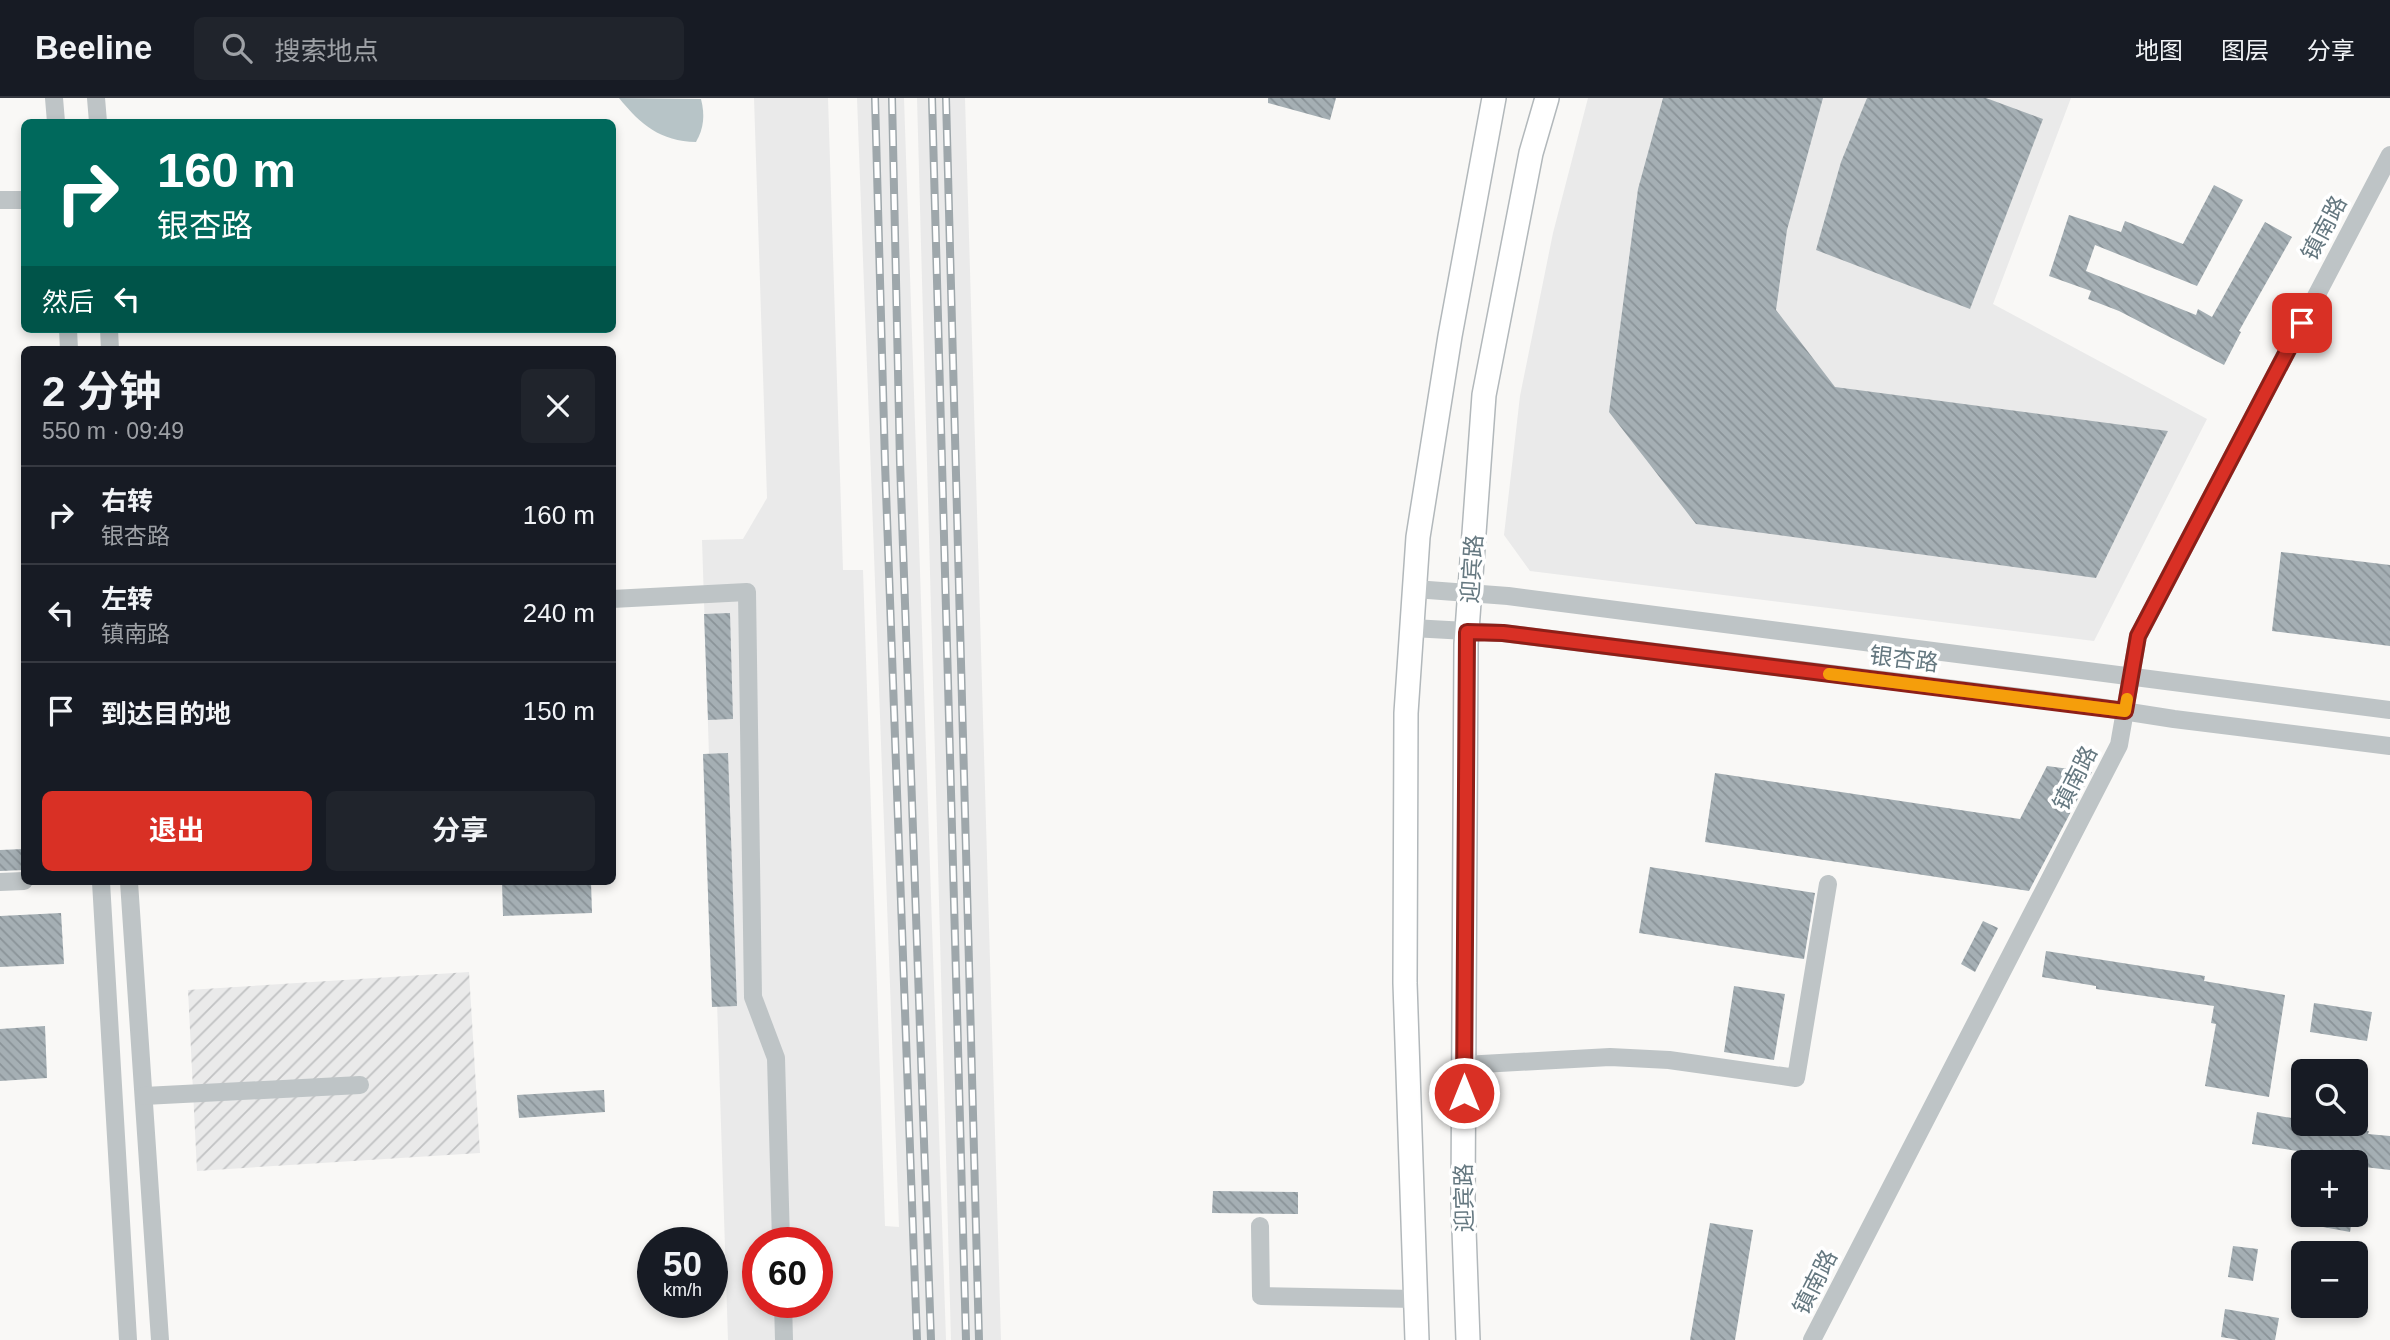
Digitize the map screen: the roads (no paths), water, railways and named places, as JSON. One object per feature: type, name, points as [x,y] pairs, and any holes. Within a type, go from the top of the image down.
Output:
[{"type":"main road","points":[[1417,1340],[1405,982],[1406,713],[1418,537],[1450,336],[1494,98]]},
{"type":"main road","name":"迎宾路","points":[[1468,1340],[1464,1202],[1467,632],[1484,395],[1531,153],[1547,98]]},
{"type":"street","points":[[54,98],[56,119]]},
{"type":"street","points":[[96,98],[98,119]]},
{"type":"street","name":"镇南路","points":[[1812,1340],[2119,746],[2138,636],[2390,155]]},
{"type":"street","points":[[0,200],[21,200]]},
{"type":"street","name":"银杏路","points":[[1415,589],[1522,598],[2390,710]]},
{"type":"street","points":[[616,599],[747,592],[753,997],[776,1058],[781,1227]]},
{"type":"street","name":"银杏路","points":[[1412,628],[1517,635],[2390,746]]},
{"type":"street","points":[[0,882],[21,881]]},
{"type":"street","points":[[1464,1065],[1610,1057],[1669,1060],[1796,1077],[1828,884]]},
{"type":"street","points":[[101,885],[128,1340]]},
{"type":"street","points":[[130,885],[160,1340]]},
{"type":"street","points":[[144,1096],[360,1085]]},
{"type":"street","points":[[1260,1226],[1261,1296],[1415,1298]]},
{"type":"street","points":[[783,1318],[784,1340]]},
{"type":"railway","points":[[875,98],[885,463],[917,1340]]},
{"type":"railway","points":[[892,98],[900,462],[931,1340]]},
{"type":"railway","points":[[932,98],[966,1340]]},
{"type":"railway","points":[[946,98],[979,1340]]}]
